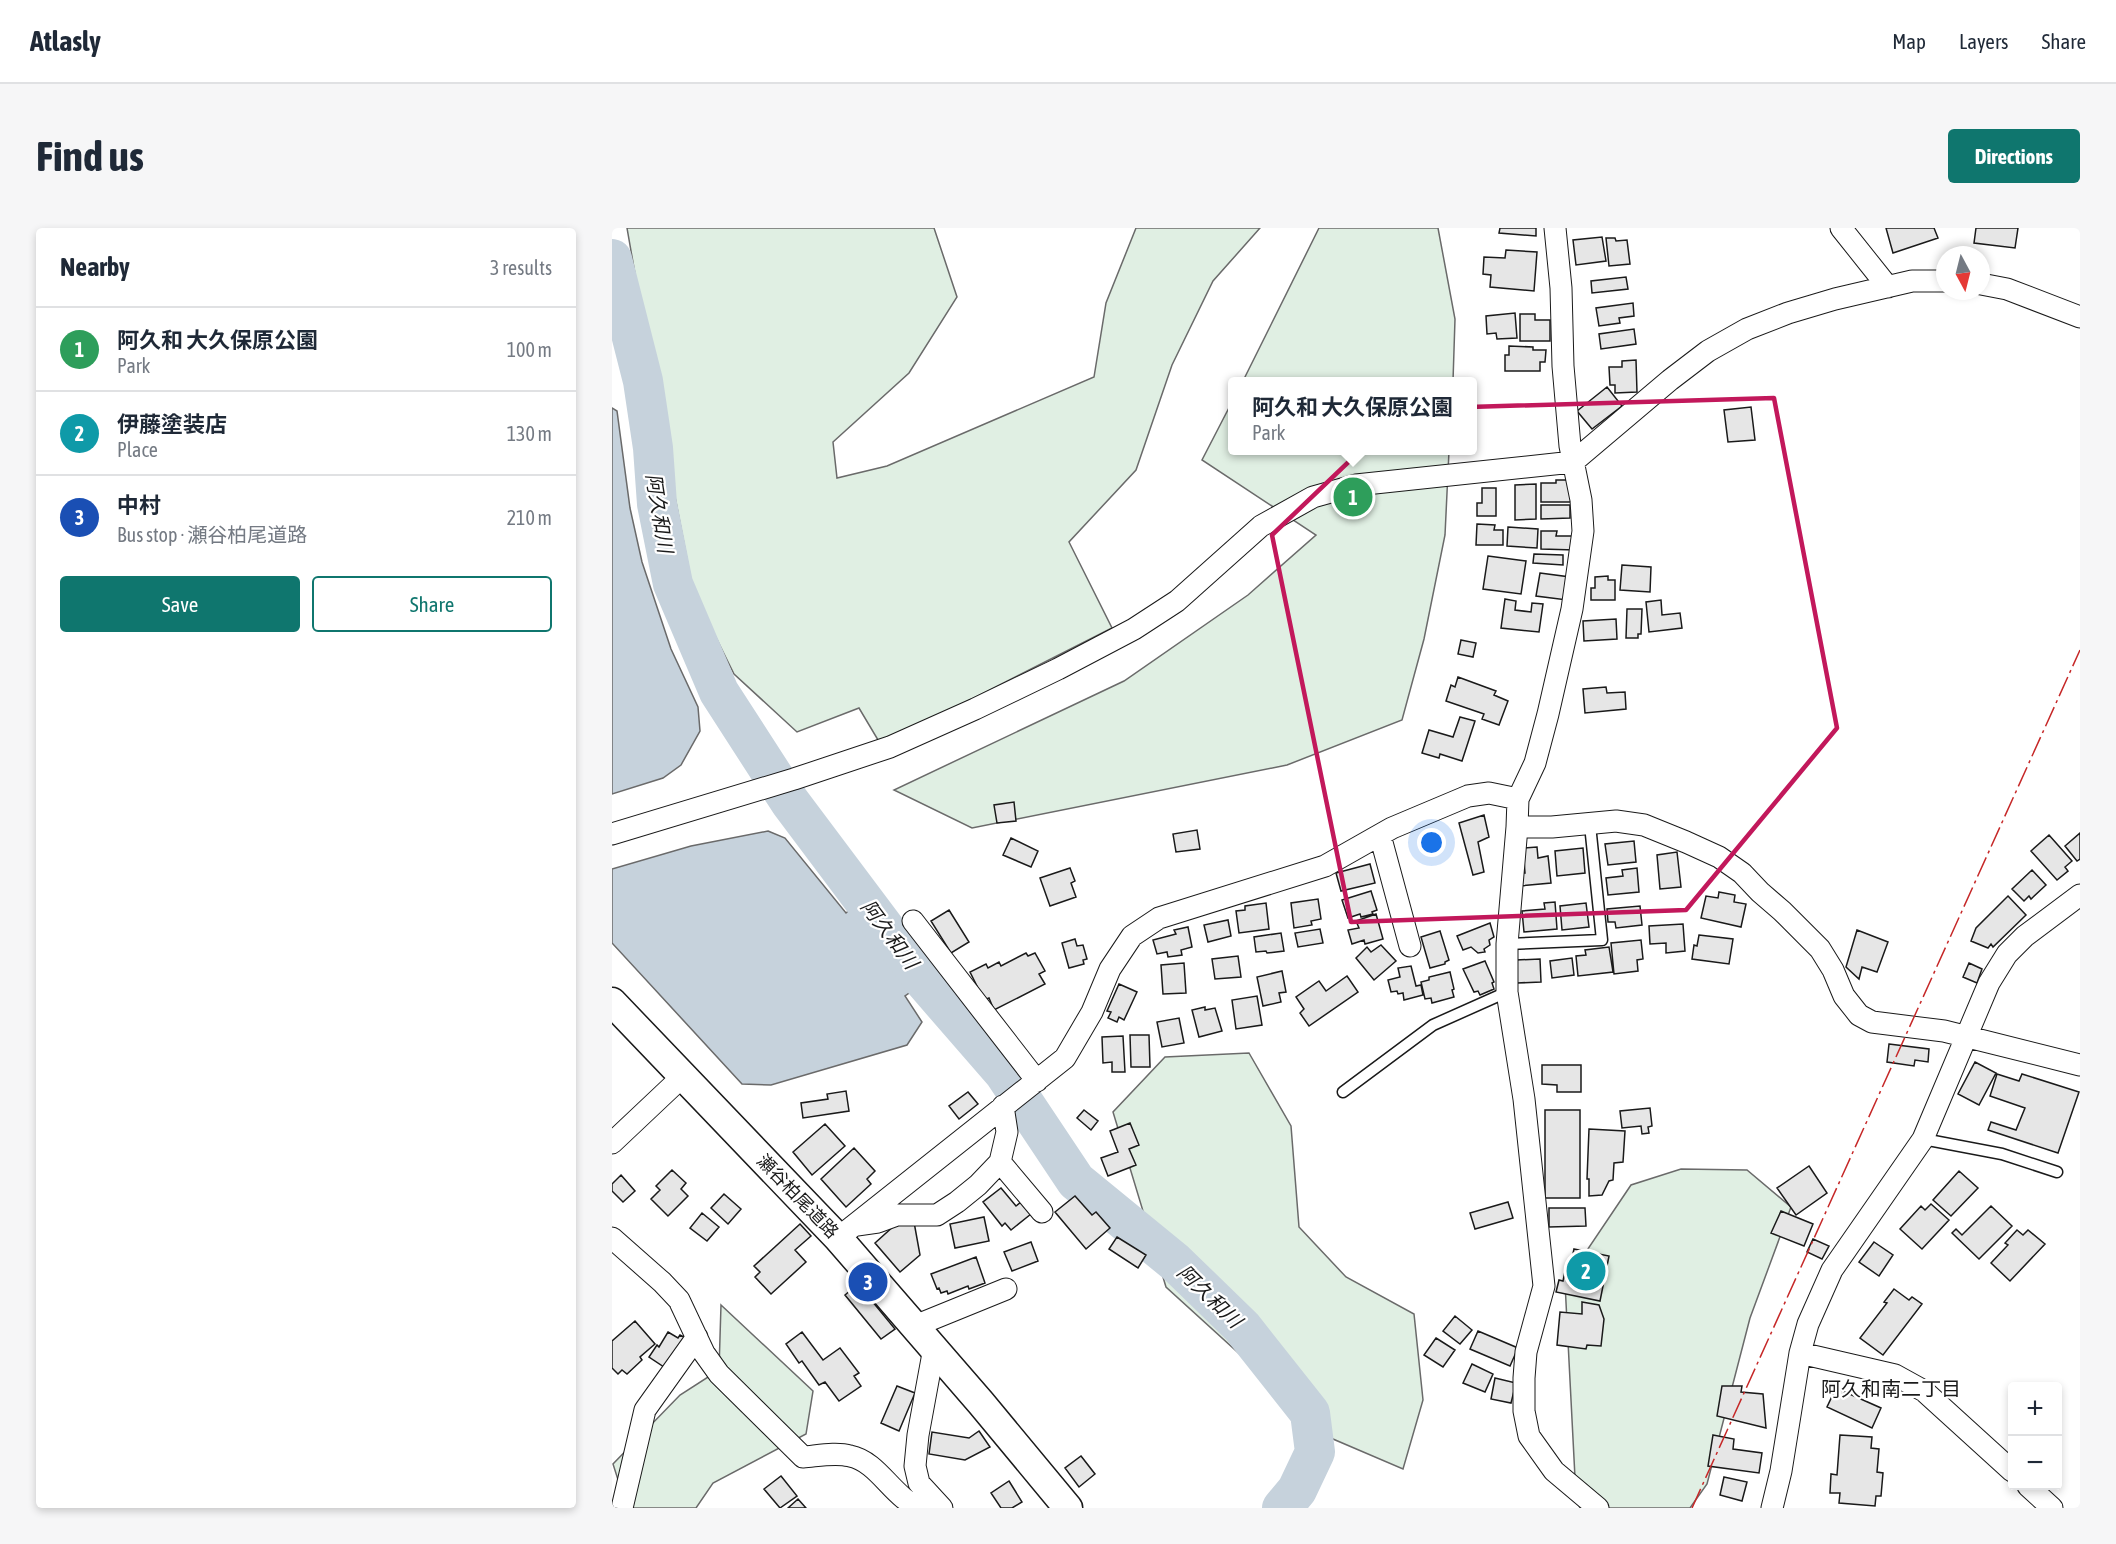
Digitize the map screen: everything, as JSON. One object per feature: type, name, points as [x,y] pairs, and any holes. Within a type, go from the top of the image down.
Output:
[{"type":"main road","name":"瀬谷柏尾道路","points":[[612,1002],[683,1076],[846,1232],[915,1326],[1068,1508]]},
{"type":"street","points":[[1555,228],[1563,315],[1563,366],[1570,446],[1581,500],[1583,531],[1572,609],[1534,763],[1518,799],[1507,944],[1507,992],[1524,1099],[1544,1286],[1526,1352],[1524,1389],[1527,1428],[1529,1436],[1554,1471],[1598,1508]]},
{"type":"street","points":[[1841,228],[1888,287]]},
{"type":"street","points":[[612,834],[763,789],[900,742],[1058,669],[1134,629],[1177,601],[1261,526],[1313,497],[1356,485],[1573,462],[1670,380],[1708,351],[1747,329],[1788,313],[1888,287],[1912,281],[1936,281]]},
{"type":"street","points":[[1990,286],[2007,289],[2080,317]]},
{"type":"street","points":[[846,1232],[1065,1058],[1092,1012],[1110,969],[1132,936],[1159,918],[1325,866],[1431,810],[1468,796],[1488,793],[1518,799]]},
{"type":"street","points":[[1517,827],[1616,822],[1644,825],[1719,857],[1742,873],[1820,949],[1833,970],[1844,996],[1859,1015],[1879,1023],[1944,1031],[2080,1065]]},
{"type":"street","points":[[1380,835],[1410,946]]},
{"type":"street","points":[[1772,1508],[1781,1471],[1800,1353],[1808,1324],[1832,1270],[1923,1139],[1989,983],[2007,954],[2025,936],[2080,896]]},
{"type":"street","points":[[913,921],[1034,1083]]},
{"type":"street","points":[[612,1143],[683,1076]]},
{"type":"street","points":[[846,1232],[897,1215],[937,1215],[957,1202],[978,1185],[1000,1162],[1007,1132],[1005,1105]]},
{"type":"street","points":[[1000,1162],[1042,1212]]},
{"type":"street","points":[[612,1238],[679,1300],[704,1353],[719,1374],[802,1457],[850,1455],[865,1462],[911,1505],[922,1508]]},
{"type":"street","points":[[915,1326],[1006,1290]]},
{"type":"street","points":[[622,1508],[645,1410],[697,1337]]},
{"type":"street","points":[[933,1348],[915,1466],[919,1483],[942,1508]]},
{"type":"street","points":[[1800,1353],[1895,1375],[1924,1391],[2008,1467]]},
{"type":"street","points":[[2033,1490],[2052,1508]]},
{"type":"lane","points":[[1507,944],[1602,940],[1590,825]]},
{"type":"lane","points":[[1343,1092],[1433,1024],[1507,992]]},
{"type":"lane","points":[[1923,1139],[2002,1154],[2057,1172]]},
{"type":"highlighted area","points":[[1774,398],[1837,728],[1686,910],[1351,922],[1272,535],[1404,409]]},
{"type":"green space","points":[[627,228],[934,228],[957,297],[909,373],[833,442],[837,478],[887,466],[1094,377],[1106,303],[1136,228],[1260,228],[1213,281],[1172,365],[1136,470],[1069,542],[1112,628],[881,745],[859,708],[797,732],[734,674],[693,591]]},
{"type":"green space","points":[[1319,228],[1438,228],[1455,319],[1453,377],[1245,377]]},
{"type":"green space","points":[[1228,410],[1228,455],[1449,455],[1445,535],[1424,639],[1402,720],[1287,765],[972,828],[894,790],[1124,681],[1248,595],[1316,535],[1202,460]]},
{"type":"green space","points":[[1249,1053],[1291,1126],[1299,1227],[1346,1277],[1414,1314],[1423,1400],[1403,1469],[1333,1439],[1166,1287],[1113,1112],[1165,1057]]},
{"type":"green space","points":[[1681,1169],[1747,1170],[1791,1207],[1750,1318],[1707,1484],[1690,1508],[1580,1508],[1576,1497],[1565,1283],[1631,1185]]},
{"type":"green space","points":[[721,1305],[813,1391],[806,1434],[713,1483],[696,1508],[627,1508],[613,1464],[680,1395],[719,1370]]},
{"type":"shaded area","points":[[612,408],[617,411],[630,508],[642,562],[671,649],[698,707],[700,731],[681,765],[663,778],[612,794]]},
{"type":"shaded area","points":[[768,831],[785,838],[846,913],[862,899],[925,982],[905,996],[922,1022],[907,1045],[771,1085],[742,1084],[612,943],[612,869],[691,846]]},
{"type":"building","points":[[1500,228],[1536,228],[1536,236],[1499,233]]},
{"type":"building","points":[[1886,228],[1934,228],[1938,238],[1893,253]]},
{"type":"building","points":[[1976,228],[2018,228],[2015,248],[1974,243]]},
{"type":"building","points":[[1602,237],[1606,261],[1576,265],[1573,240]]},
{"type":"building","points":[[1606,238],[1615,238],[1616,241],[1627,240],[1630,264],[1609,266]]},
{"type":"building","points":[[1506,250],[1537,252],[1534,291],[1490,287],[1491,275],[1483,274],[1484,257],[1505,258]]},
{"type":"building","points":[[1626,277],[1628,289],[1592,293],[1591,281]]},
{"type":"building","points":[[1633,303],[1634,316],[1619,318],[1620,323],[1599,326],[1596,308]]},
{"type":"building","points":[[1515,313],[1517,338],[1497,339],[1496,333],[1487,334],[1486,316]]},
{"type":"building","points":[[1520,314],[1535,314],[1535,320],[1550,320],[1550,341],[1520,341]]},
{"type":"building","points":[[1634,329],[1636,344],[1601,349],[1599,334]]},
{"type":"building","points":[[1509,346],[1546,350],[1545,362],[1540,362],[1540,371],[1505,371],[1505,355],[1509,355]]},
{"type":"building","points":[[1636,360],[1637,392],[1615,393],[1615,385],[1610,385],[1609,367],[1622,367],[1622,361]]},
{"type":"building","points":[[1607,387],[1622,406],[1592,429],[1577,411]]},
{"type":"building","points":[[1751,407],[1755,440],[1728,442],[1724,410]]},
{"type":"building","points":[[1556,480],[1568,480],[1571,502],[1541,502],[1541,483],[1556,483]]},
{"type":"building","points":[[1536,484],[1536,519],[1515,520],[1515,485]]},
{"type":"building","points":[[1482,488],[1496,488],[1496,516],[1477,516],[1477,503],[1482,503]]},
{"type":"building","points":[[1541,505],[1570,505],[1570,518],[1541,519]]},
{"type":"building","points":[[1477,524],[1495,525],[1494,530],[1503,530],[1503,545],[1476,545]]},
{"type":"building","points":[[1508,527],[1538,529],[1537,548],[1507,546]]},
{"type":"building","points":[[1541,531],[1557,531],[1556,536],[1575,536],[1575,550],[1541,549]]},
{"type":"building","points":[[1534,554],[1563,555],[1563,565],[1533,563]]},
{"type":"building","points":[[1488,556],[1526,561],[1521,594],[1483,589]]},
{"type":"building","points":[[1622,565],[1651,567],[1650,592],[1620,590]]},
{"type":"building","points":[[1540,573],[1570,577],[1567,600],[1536,596]]},
{"type":"building","points":[[1608,576],[1608,580],[1615,580],[1615,600],[1591,600],[1591,588],[1595,588],[1595,577]]},
{"type":"building","points":[[1505,599],[1516,601],[1515,610],[1531,612],[1532,603],[1543,604],[1539,632],[1501,628]]},
{"type":"building","points":[[1661,600],[1662,615],[1680,613],[1682,628],[1649,632],[1646,602]]},
{"type":"building","points":[[1627,609],[1642,609],[1641,634],[1638,634],[1638,638],[1626,638]]},
{"type":"building","points":[[1616,619],[1617,639],[1584,641],[1583,621]]},
{"type":"building","points":[[1461,640],[1476,643],[1473,657],[1458,654]]},
{"type":"building","points":[[1458,677],[1496,691],[1494,695],[1508,701],[1499,725],[1482,719],[1484,714],[1446,701],[1451,685],[1455,687]]},
{"type":"building","points":[[1606,687],[1607,693],[1625,692],[1626,709],[1585,713],[1583,689]]},
{"type":"building","points":[[1460,717],[1475,721],[1462,761],[1440,754],[1439,758],[1422,753],[1429,730],[1453,737]]},
{"type":"building","points":[[1014,802],[1016,821],[997,823],[994,805]]},
{"type":"building","points":[[1484,815],[1489,837],[1478,842],[1484,872],[1473,875],[1459,823]]},
{"type":"building","points":[[1197,830],[1200,849],[1176,852],[1173,834]]},
{"type":"building","points":[[2080,833],[2080,859],[2077,861],[2065,846]]},
{"type":"building","points":[[2049,835],[2072,861],[2065,867],[2068,871],[2057,880],[2031,851]]},
{"type":"building","points":[[1011,838],[1038,851],[1031,867],[1003,855]]},
{"type":"building","points":[[1634,841],[1636,862],[1608,865],[1605,844]]},
{"type":"building","points":[[1537,847],[1538,858],[1548,856],[1551,883],[1520,886],[1519,873],[1525,873],[1523,848]]},
{"type":"building","points":[[1583,848],[1585,873],[1557,876],[1555,851]]},
{"type":"building","points":[[1677,852],[1681,887],[1660,889],[1657,855]]},
{"type":"building","points":[[1370,864],[1375,883],[1341,891],[1336,873]]},
{"type":"building","points":[[1070,868],[1075,881],[1071,883],[1076,897],[1050,906],[1040,878]]},
{"type":"building","points":[[1637,868],[1639,892],[1608,895],[1606,878],[1623,876],[1622,870]]},
{"type":"building","points":[[2032,870],[2046,885],[2031,899],[2029,896],[2024,901],[2012,889]]},
{"type":"building","points":[[1371,891],[1377,910],[1372,912],[1373,914],[1361,917],[1360,914],[1348,918],[1342,900]]},
{"type":"building","points":[[1719,892],[1735,895],[1734,902],[1746,904],[1741,927],[1701,918],[1706,896],[1718,898]]},
{"type":"building","points":[[2008,896],[2026,915],[1993,947],[1991,944],[1988,948],[1971,941],[1976,928]]},
{"type":"building","points":[[1318,899],[1321,919],[1311,921],[1312,925],[1294,928],[1291,903]]},
{"type":"building","points":[[1555,902],[1557,929],[1524,932],[1522,911],[1545,909],[1544,903]]},
{"type":"building","points":[[1266,903],[1269,929],[1239,933],[1236,911],[1245,910],[1245,906]]},
{"type":"building","points":[[1586,903],[1589,927],[1562,930],[1560,906]]},
{"type":"building","points":[[1640,906],[1642,925],[1616,928],[1615,922],[1608,922],[1607,909]]},
{"type":"building","points":[[949,910],[969,942],[951,953],[931,921]]},
{"type":"building","points":[[1376,914],[1383,939],[1365,944],[1364,940],[1352,944],[1348,930],[1359,928],[1356,921]]},
{"type":"building","points":[[1228,920],[1231,936],[1208,942],[1204,925]]},
{"type":"building","points":[[1490,923],[1494,937],[1489,940],[1490,945],[1484,949],[1485,952],[1478,953],[1471,947],[1463,950],[1457,936]]},
{"type":"building","points":[[1683,924],[1685,951],[1666,953],[1666,943],[1650,944],[1649,926]]},
{"type":"building","points":[[1188,927],[1192,947],[1181,950],[1182,955],[1168,957],[1167,952],[1157,954],[1153,940],[1176,934],[1174,930]]},
{"type":"building","points":[[1320,929],[1323,943],[1298,947],[1295,933]]},
{"type":"building","points":[[1857,930],[1888,942],[1877,972],[1862,967],[1859,979],[1846,967]]},
{"type":"building","points":[[1440,931],[1449,960],[1445,964],[1430,968],[1421,937]]},
{"type":"building","points":[[1281,933],[1284,951],[1256,952],[1254,937]]},
{"type":"building","points":[[1699,935],[1733,939],[1729,964],[1692,959],[1694,945],[1697,946]]},
{"type":"building","points":[[1075,939],[1077,946],[1083,945],[1087,959],[1083,960],[1084,964],[1069,968],[1062,943]]},
{"type":"building","points":[[1641,940],[1643,959],[1637,960],[1638,971],[1614,974],[1611,943]]},
{"type":"building","points":[[1381,945],[1396,961],[1374,980],[1356,958],[1367,947],[1371,952]]},
{"type":"building","points":[[1609,947],[1613,972],[1578,976],[1576,956],[1586,955],[1585,950]]},
{"type":"building","points":[[1026,953],[1028,956],[1035,953],[1045,971],[1039,974],[1045,984],[994,1010],[989,998],[984,1000],[970,972],[986,964],[988,968],[999,962],[1001,966]]},
{"type":"building","points":[[1238,956],[1241,977],[1215,979],[1212,959]]},
{"type":"building","points":[[1572,958],[1574,975],[1552,978],[1550,961]]},
{"type":"building","points":[[1540,959],[1541,982],[1517,983],[1516,960]]},
{"type":"building","points":[[1485,961],[1494,982],[1492,983],[1494,989],[1480,995],[1478,991],[1474,992],[1463,969]]},
{"type":"building","points":[[1184,963],[1186,993],[1163,994],[1161,965]]},
{"type":"building","points":[[1969,963],[1982,969],[1977,983],[1963,977]]},
{"type":"building","points":[[1411,966],[1416,986],[1421,985],[1423,995],[1404,1000],[1403,993],[1391,992],[1388,980],[1400,977],[1398,968]]},
{"type":"building","points":[[1282,971],[1286,992],[1279,993],[1281,1002],[1263,1006],[1257,977]]},
{"type":"building","points":[[1450,972],[1454,997],[1432,1003],[1431,998],[1425,999],[1421,982],[1429,980],[1429,977]]},
{"type":"building","points":[[1347,976],[1358,992],[1309,1026],[1300,1013],[1304,1009],[1296,997],[1319,981],[1326,991]]},
{"type":"building","points":[[1119,984],[1137,992],[1124,1020],[1119,1017],[1117,1022],[1108,1018],[1111,1012],[1107,1011]]},
{"type":"building","points":[[1257,996],[1262,1025],[1236,1029],[1232,1000]]},
{"type":"building","points":[[1205,1007],[1205,1010],[1215,1008],[1222,1031],[1199,1037],[1192,1010]]},
{"type":"building","points":[[1179,1018],[1184,1043],[1162,1047],[1157,1022]]},
{"type":"building","points":[[1130,1035],[1149,1035],[1150,1067],[1131,1067]]},
{"type":"building","points":[[1123,1036],[1125,1072],[1112,1072],[1112,1062],[1103,1063],[1102,1037]]},
{"type":"building","points":[[1889,1044],[1929,1049],[1928,1062],[1915,1060],[1914,1066],[1887,1062]]},
{"type":"building","points":[[1975,1062],[1996,1073],[1979,1105],[1958,1094]]},
{"type":"building","points":[[1542,1065],[1581,1065],[1581,1092],[1557,1092],[1557,1085],[1542,1084]]},
{"type":"building","points":[[1997,1074],[2019,1081],[2022,1074],[2079,1092],[2058,1153],[1988,1130],[1991,1122],[2016,1130],[2025,1108],[1990,1096]]},
{"type":"building","points":[[846,1091],[849,1111],[803,1118],[801,1103],[828,1099],[827,1094]]},
{"type":"building","points":[[968,1092],[978,1104],[959,1119],[949,1106]]},
{"type":"building","points":[[1650,1108],[1652,1126],[1648,1127],[1649,1133],[1642,1134],[1641,1126],[1622,1128],[1620,1111]]},
{"type":"building","points":[[1084,1110],[1098,1121],[1091,1130],[1077,1118]]},
{"type":"building","points":[[1545,1110],[1580,1110],[1580,1198],[1545,1198]]},
{"type":"building","points":[[1130,1123],[1139,1145],[1129,1149],[1136,1165],[1108,1176],[1101,1158],[1118,1152],[1110,1131]]},
{"type":"building","points":[[825,1124],[845,1146],[812,1175],[793,1152]]},
{"type":"building","points":[[1589,1129],[1625,1131],[1623,1162],[1614,1163],[1613,1180],[1609,1181],[1602,1195],[1589,1196],[1589,1179],[1587,1179]]},
{"type":"building","points":[[854,1148],[875,1171],[867,1179],[871,1184],[846,1207],[821,1179]]},
{"type":"building","points":[[1809,1166],[1827,1193],[1796,1215],[1777,1188]]},
{"type":"building","points":[[672,1170],[686,1183],[681,1189],[688,1196],[668,1216],[651,1199],[660,1190],[656,1186]]},
{"type":"building","points":[[1959,1171],[1978,1188],[1951,1216],[1933,1200]]},
{"type":"building","points":[[621,1175],[635,1191],[623,1202],[612,1191],[612,1184]]},
{"type":"building","points":[[1001,1188],[1016,1206],[1021,1202],[1031,1214],[1011,1230],[1005,1223],[1002,1226],[983,1202]]},
{"type":"building","points":[[724,1194],[741,1209],[728,1224],[711,1208]]},
{"type":"building","points":[[1075,1196],[1092,1215],[1096,1212],[1110,1228],[1086,1249],[1055,1212]]},
{"type":"building","points":[[1508,1202],[1513,1218],[1475,1229],[1470,1213]]},
{"type":"building","points":[[1931,1204],[1949,1220],[1922,1249],[1900,1229],[1921,1206],[1925,1210]]},
{"type":"building","points":[[1991,1206],[2012,1226],[1979,1259],[1952,1233],[1956,1229],[1962,1235]]},
{"type":"building","points":[[1549,1208],[1585,1208],[1586,1226],[1549,1227]]},
{"type":"building","points":[[1781,1211],[1813,1224],[1804,1246],[1771,1233]]},
{"type":"building","points":[[702,1213],[719,1227],[707,1241],[690,1228]]},
{"type":"building","points":[[984,1217],[989,1241],[955,1248],[950,1224]]},
{"type":"building","points":[[914,1222],[920,1255],[900,1272],[875,1243],[895,1225]]},
{"type":"building","points":[[800,1224],[811,1236],[795,1250],[806,1262],[771,1294],[755,1277],[760,1272],[754,1266]]},
{"type":"building","points":[[2017,1230],[2023,1235],[2028,1230],[2045,1244],[2010,1281],[1991,1263],[2008,1245],[2005,1243]]},
{"type":"building","points":[[1117,1237],[1146,1255],[1138,1268],[1109,1249]]},
{"type":"building","points":[[1813,1239],[1829,1246],[1822,1259],[1807,1252]]},
{"type":"building","points":[[1031,1242],[1038,1261],[1012,1271],[1004,1252]]},
{"type":"building","points":[[1874,1242],[1893,1255],[1879,1276],[1859,1262]]},
{"type":"building","points":[[1574,1249],[1609,1256],[1600,1301],[1556,1292],[1559,1280],[1563,1281],[1567,1262],[1571,1263]]},
{"type":"building","points":[[976,1257],[985,1283],[969,1289],[968,1286],[948,1294],[947,1291],[941,1293],[939,1288],[937,1289],[931,1274]]},
{"type":"building","points":[[858,1284],[895,1329],[881,1339],[845,1295]]},
{"type":"building","points":[[1894,1289],[1909,1300],[1912,1297],[1922,1304],[1883,1355],[1860,1338],[1887,1303],[1884,1302]]},
{"type":"building","points":[[1582,1302],[1599,1305],[1604,1319],[1601,1346],[1587,1345],[1586,1349],[1557,1345],[1560,1312],[1582,1314]]},
{"type":"building","points":[[1455,1316],[1472,1330],[1460,1344],[1443,1331]]},
{"type":"building","points":[[635,1321],[655,1344],[640,1357],[642,1360],[627,1374],[622,1370],[618,1374],[612,1368],[612,1341]]},
{"type":"building","points":[[1478,1331],[1518,1348],[1510,1366],[1470,1349]]},
{"type":"building","points":[[668,1332],[678,1338],[680,1335],[686,1338],[667,1369],[649,1357],[657,1345],[659,1347]]},
{"type":"building","points":[[802,1332],[823,1360],[840,1348],[859,1373],[854,1376],[861,1386],[839,1401],[825,1382],[819,1385],[802,1361],[799,1363],[786,1344]]},
{"type":"building","points":[[1436,1338],[1455,1350],[1443,1367],[1424,1355]]},
{"type":"building","points":[[1472,1364],[1493,1374],[1485,1392],[1463,1383]]},
{"type":"building","points":[[1495,1378],[1516,1383],[1511,1403],[1491,1399]]},
{"type":"building","points":[[897,1386],[915,1393],[899,1431],[881,1423]]},
{"type":"building","points":[[1722,1386],[1742,1386],[1741,1392],[1763,1394],[1766,1428],[1717,1416]]},
{"type":"building","points":[[1836,1388],[1881,1408],[1872,1428],[1827,1407]]},
{"type":"building","points":[[979,1431],[990,1447],[965,1460],[929,1454],[932,1432],[969,1438]]},
{"type":"building","points":[[1713,1435],[1734,1439],[1733,1449],[1762,1453],[1759,1473],[1708,1466]]},
{"type":"building","points":[[1840,1435],[1872,1437],[1871,1448],[1879,1449],[1877,1472],[1883,1473],[1881,1496],[1876,1496],[1875,1506],[1839,1503],[1840,1493],[1830,1493],[1831,1474],[1837,1475]]},
{"type":"building","points":[[1081,1456],[1095,1474],[1079,1487],[1065,1468]]},
{"type":"building","points":[[781,1476],[797,1496],[780,1508],[764,1489]]},
{"type":"building","points":[[1724,1477],[1747,1482],[1742,1501],[1720,1495]]},
{"type":"building","points":[[1009,1481],[1022,1502],[1012,1508],[1001,1508],[991,1493]]},
{"type":"building","points":[[798,1499],[806,1508],[788,1508]]},
{"type":"waterway","name":"阿久和川","points":[[612,259],[643,381],[653,448],[657,504],[673,584],[719,692],[790,802],[925,982],[1004,1073],[1076,1181],[1175,1262],[1242,1327],[1310,1413],[1315,1452],[1297,1490],[1282,1508]]},
{"type":"power","points":[[1692,1508],[2080,650]]},
{"type":"place","name":"阿久和 大久保原公園","points":[[1353,497]]},
{"type":"place","name":"伊藤塗装店","points":[[1586,1271]]},
{"type":"place","name":"中村","points":[[868,1282]]},
{"type":"district","name":"阿久和南二丁目","points":[[1891,1388]]}]
